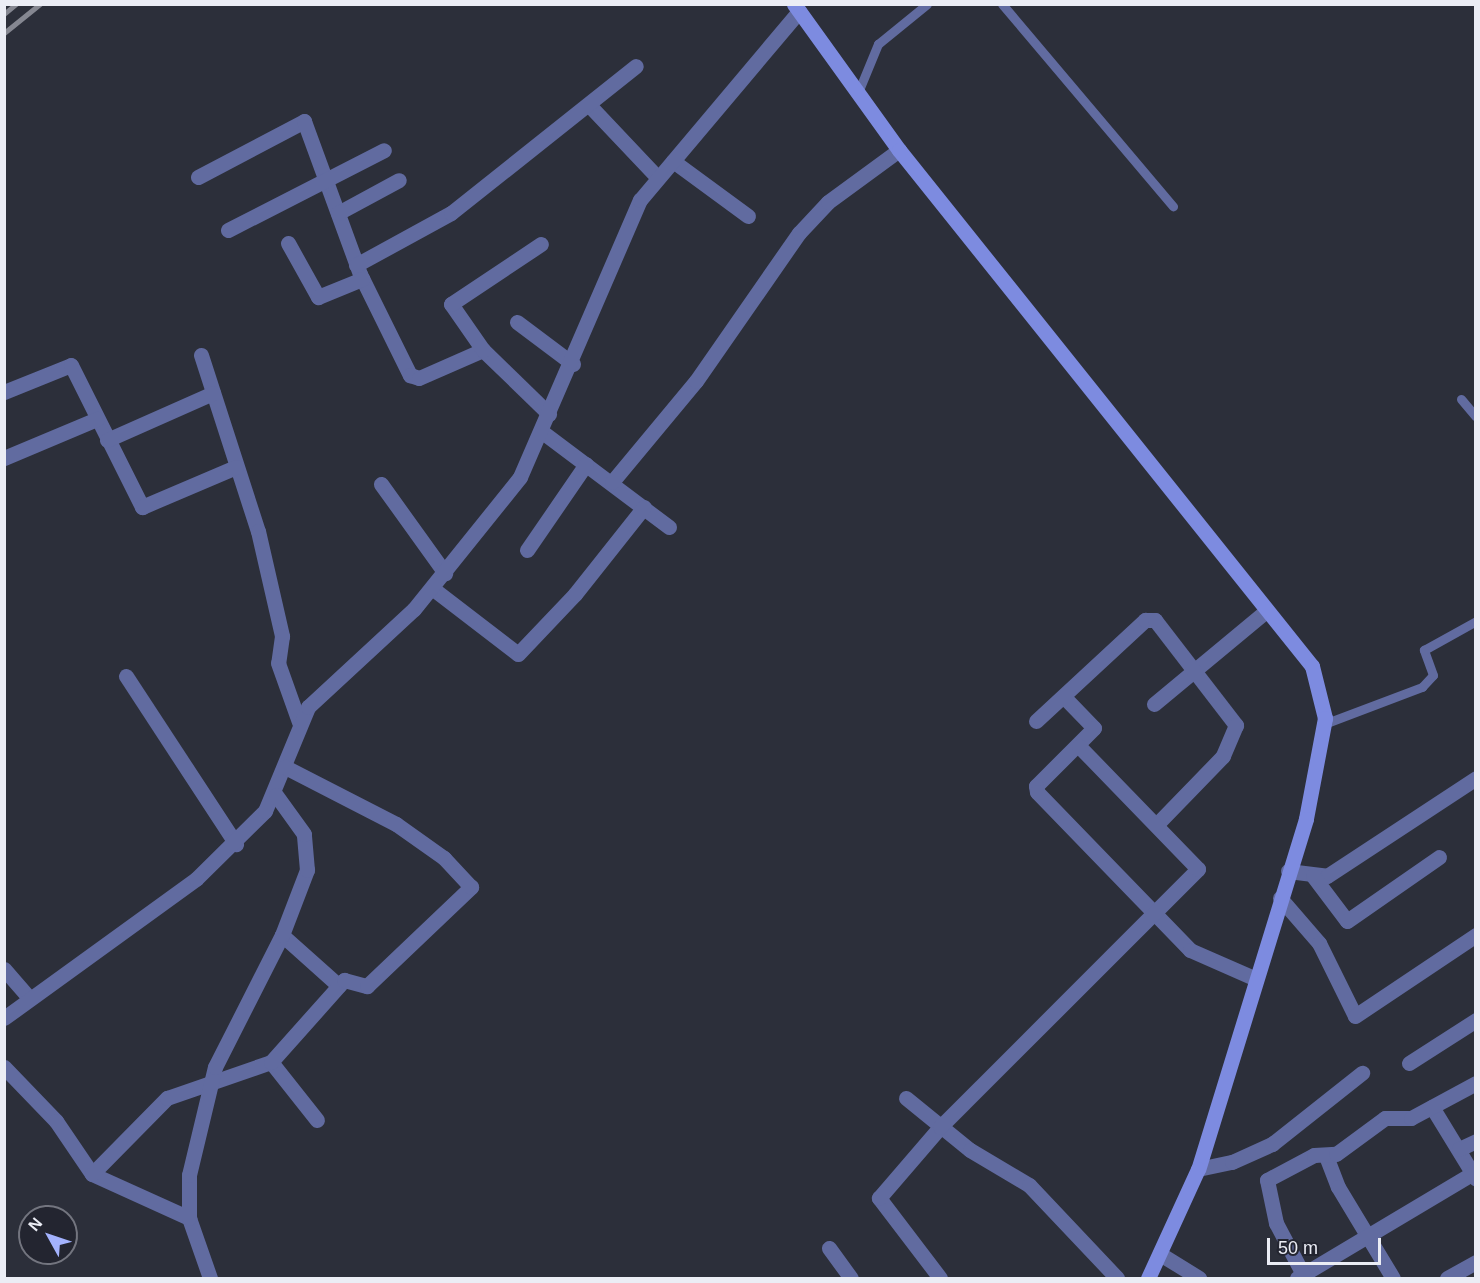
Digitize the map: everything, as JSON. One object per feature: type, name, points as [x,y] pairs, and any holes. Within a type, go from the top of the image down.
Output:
[{"type":"main road","points":[[796,8],[859,90],[899,150],[1093,397],[1312,666],[1324,724],[1306,819],[1254,978],[1198,1169],[1148,1278]]},
{"type":"street","points":[[4,1018],[196,879],[236,844],[276,795],[298,722],[311,703],[432,588],[520,477],[573,364],[635,209],[796,8]]},
{"type":"street","points":[[288,243],[318,297],[451,213],[636,66]]},
{"type":"street","points":[[589,105],[658,178]]},
{"type":"street","points":[[198,177],[304,121],[359,272],[413,378],[483,350]]},
{"type":"street","points":[[228,230],[326,182],[384,150]]},
{"type":"street","points":[[612,482],[696,381],[799,234],[828,202],[899,150]]},
{"type":"street","points":[[673,161],[748,216]]},
{"type":"street","points":[[338,213],[399,180]]},
{"type":"street","points":[[541,244],[451,304],[483,350],[549,414]]},
{"type":"street","points":[[518,322],[573,364]]},
{"type":"street","points":[[201,355],[271,586],[282,636],[278,663],[298,722]]},
{"type":"street","points":[[4,392],[71,365],[142,507],[236,467]]},
{"type":"street","points":[[107,440],[213,393]]},
{"type":"street","points":[[4,458],[97,419]]},
{"type":"street","points":[[541,431],[669,527]]},
{"type":"street","points":[[527,550],[586,464]]},
{"type":"street","points":[[381,484],[445,573]]},
{"type":"street","points":[[432,588],[519,653],[644,507]]},
{"type":"street","points":[[1154,704],[1266,611]]},
{"type":"street","points":[[1036,721],[1149,617],[1196,670],[1234,720],[1236,732],[1223,756],[1158,823]]},
{"type":"street","points":[[126,676],[236,844]]},
{"type":"street","points":[[1064,697],[1094,728],[1035,789],[1153,917],[1201,957],[1254,978]]},
{"type":"street","points":[[940,1278],[878,1201],[940,1127],[1153,917],[1198,869],[1158,823],[1079,746]]},
{"type":"street","points":[[92,1174],[160,1102],[271,1062],[339,986],[348,979],[367,986],[471,884],[396,824],[285,767]]},
{"type":"street","points":[[1288,871],[1327,876],[1355,860],[1476,778]]},
{"type":"street","points":[[210,1278],[189,1218],[189,1175],[211,1084],[231,1027],[282,935],[305,877],[307,845],[276,795]]},
{"type":"street","points":[[1313,876],[1347,921],[1439,857]]},
{"type":"street","points":[[1280,898],[1324,950],[1355,1016],[1476,935]]},
{"type":"street","points":[[282,935],[339,986]]},
{"type":"street","points":[[4,969],[29,998]]},
{"type":"street","points":[[1409,1063],[1476,1020]]},
{"type":"street","points":[[271,1062],[317,1120]]},
{"type":"street","points":[[4,1066],[56,1121],[92,1174],[189,1218]]},
{"type":"street","points":[[1198,1169],[1232,1162],[1272,1144],[1362,1073]]},
{"type":"street","points":[[1432,1107],[1474,1176],[1365,1235],[1302,1277],[1276,1223],[1266,1182],[1314,1155],[1326,1156],[1385,1118],[1411,1118],[1476,1083]]},
{"type":"street","points":[[906,1098],[940,1127],[1029,1185],[1117,1278]]},
{"type":"street","points":[[1459,1149],[1476,1141]]},
{"type":"street","points":[[1326,1156],[1365,1235],[1393,1278]]},
{"type":"street","points":[[829,1248],[851,1278]]},
{"type":"street","points":[[1160,1254],[1199,1278]]},
{"type":"street","points":[[1447,1278],[1476,1262]]},
{"type":"lane","points":[[859,90],[878,44],[927,4]]},
{"type":"lane","points":[[1002,4],[1173,206]]},
{"type":"lane","points":[[1461,399],[1476,417]]},
{"type":"lane","points":[[1324,724],[1422,687],[1433,675],[1425,650],[1476,621]]},
{"type":"railway","points":[[4,14],[16,4]]},
{"type":"railway","points":[[4,33],[40,4]]}]
